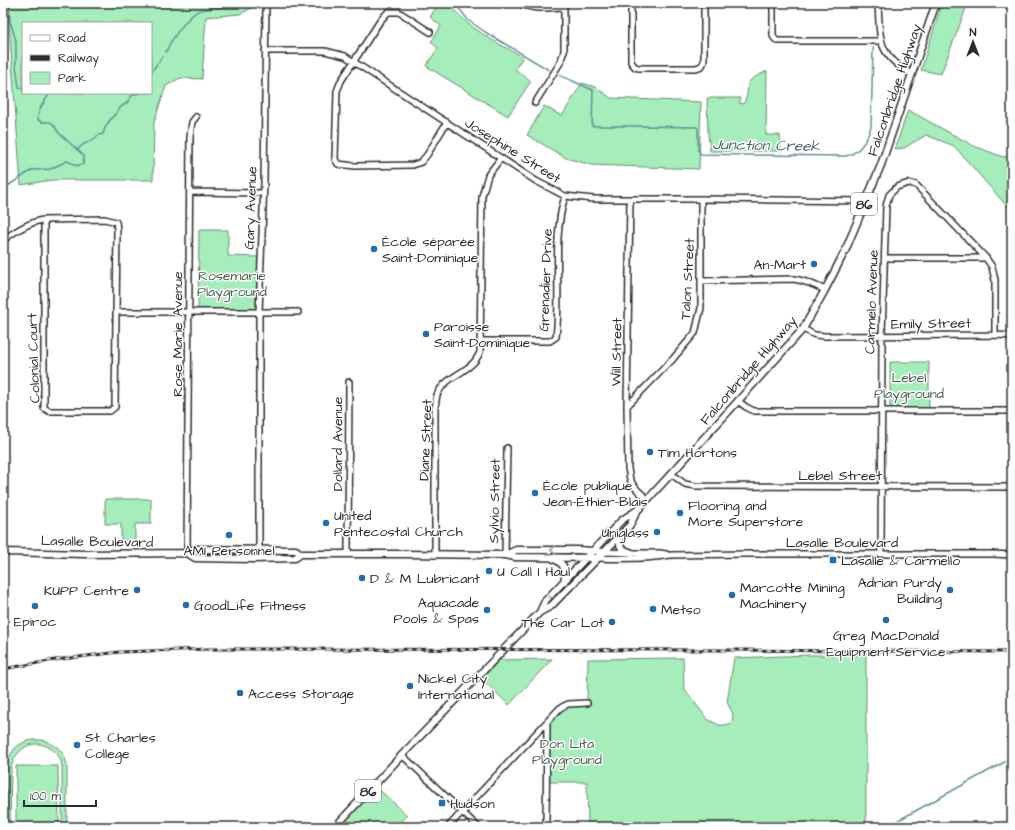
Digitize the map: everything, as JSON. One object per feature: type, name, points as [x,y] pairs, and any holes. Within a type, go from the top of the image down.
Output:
[{"type":"main road","name":"Falconbridge Highway","points":[[335,827],[540,612],[551,606],[605,552],[630,525],[637,511],[803,329],[845,251],[881,165],[936,3]]},
{"type":"main road","name":"Falconbridge Highway","points":[[540,612],[545,601],[592,551],[622,520],[637,511]]},
{"type":"main road","points":[[620,536],[620,547],[632,553]]},
{"type":"main road","name":"Lasalle Boulevard","points":[[4,552],[85,554],[188,553],[195,549],[296,550],[301,554]]},
{"type":"main road","name":"Lasalle Boulevard","points":[[505,555],[516,550],[605,552]]},
{"type":"main road","name":"Lasalle Boulevard","points":[[188,553],[195,558],[259,559],[295,558],[301,554],[505,555],[515,557],[598,558]]},
{"type":"main road","points":[[550,557],[560,562],[564,568],[564,582]]},
{"type":"street","name":"Gary Avenue","points":[[259,559],[259,312],[263,193],[266,3]]},
{"type":"street","points":[[518,3],[536,8],[564,5],[564,51],[560,63],[535,103]]},
{"type":"street","points":[[631,3],[631,58],[632,64],[637,68],[700,68],[704,64],[704,3]]},
{"type":"street","points":[[773,3],[773,36],[777,41],[881,41]]},
{"type":"street","points":[[878,3],[881,41],[884,50],[895,64],[912,74]]},
{"type":"street","points":[[430,32],[399,12],[388,12],[380,21],[340,81],[337,91],[335,159],[338,164],[355,166],[413,165],[421,162],[427,155],[447,122]]},
{"type":"street","name":"Josephine Street","points":[[265,51],[325,51],[345,56],[501,158],[565,196],[593,199],[865,202]]},
{"type":"street","name":"Rose Marie Avenue","points":[[188,553],[190,136],[192,122],[196,117]]},
{"type":"street","name":"Diane Street","points":[[435,555],[435,407],[437,396],[441,388],[450,379],[468,368],[476,360],[480,352],[482,196],[488,175],[501,158]]},
{"type":"street","name":"Carmelo Avenue","points":[[881,554],[882,336],[886,206],[889,195],[897,187],[909,183],[916,185],[986,258]]},
{"type":"street","points":[[190,192],[263,193]]},
{"type":"street","name":"Grenadier Drive","points":[[481,341],[550,341],[556,337],[558,320],[558,231],[565,196]]},
{"type":"street","name":"Will Street","points":[[630,199],[627,406],[628,469],[630,479],[640,492],[648,499]]},
{"type":"street","name":"Talon Street","points":[[627,406],[696,333],[701,308],[701,199]]},
{"type":"street","name":"Colonial Court","points":[[105,219],[116,222],[115,407],[110,411],[49,411],[44,408],[44,220],[105,219]]},
{"type":"street","points":[[3,240],[10,234],[37,221],[44,220]]},
{"type":"street","points":[[885,258],[986,258],[992,267],[995,280],[995,335]]},
{"type":"street","points":[[701,281],[794,279],[809,282],[825,290]]},
{"type":"street","points":[[116,312],[298,312]]},
{"type":"street","name":"Emily Street","points":[[803,329],[815,335],[825,336],[1012,336]]},
{"type":"street","name":"Dollard Avenue","points":[[348,554],[349,382]]},
{"type":"street","points":[[738,401],[754,411],[1012,411]]},
{"type":"street","name":"Sylvio Street","points":[[505,555],[507,448]]},
{"type":"street","name":"Lebel Street","points":[[671,474],[685,484],[696,486],[1012,487]]},
{"type":"street","name":"Lasalle Boulevard","points":[[605,552],[660,553],[671,555]]},
{"type":"street","name":"Lasalle Boulevard","points":[[598,558],[638,558],[671,555],[993,554],[1012,556]]},
{"type":"street","points":[[448,827],[564,706],[573,703],[587,703]]},
{"type":"street","points":[[546,827],[547,722]]},
{"type":"street","points":[[402,755],[478,827]]},
{"type":"green space","points":[[4,3],[261,3],[240,14],[206,17],[202,79],[180,78],[166,86],[154,122],[153,180],[52,180],[21,185],[8,10]]},
{"type":"green space","points":[[439,3],[450,3],[459,15],[474,27],[523,57],[515,69],[531,81],[508,116],[426,66],[438,48],[431,42],[441,26],[430,17]]},
{"type":"green space","points":[[942,3],[968,3],[941,74],[921,70]]},
{"type":"green space","points":[[767,71],[766,135],[780,135],[781,151],[710,151],[707,98],[740,98],[740,104],[744,103],[747,95],[748,83],[753,78]]},
{"type":"green space","points":[[582,83],[595,87],[611,98],[701,102],[699,169],[591,165],[566,158],[527,135],[544,106],[562,116]]},
{"type":"green space","points":[[908,110],[974,146],[1003,157],[1012,156],[1012,212],[954,146],[926,135],[904,148],[895,149]]},
{"type":"green space","name":"Rosemarie Playground","points":[[199,230],[228,230],[228,256],[259,257],[257,308],[255,310],[198,310]]},
{"type":"green space","name":"Lebel Playground","points":[[890,362],[929,362],[929,408],[890,408]]},
{"type":"green space","points":[[105,499],[151,499],[151,524],[135,524],[135,544],[121,544],[121,524],[105,524]]},
{"type":"green space","name":"Don Lita Playground","points":[[809,655],[866,655],[866,827],[588,827],[587,782],[546,782],[547,721],[560,708],[587,702],[588,659],[683,658],[684,688],[707,719],[719,725],[725,725],[732,723],[733,714],[727,702],[734,658]]},
{"type":"green space","points":[[552,659],[509,705],[479,676],[494,660]]},
{"type":"green space","points":[[43,740],[48,742],[57,747],[64,755],[67,765],[67,827],[62,827],[62,766],[60,759],[50,748],[37,744],[25,747],[16,756],[13,762],[11,768],[10,827],[6,827],[8,762],[12,753],[18,746],[27,741]]},
{"type":"green space","points":[[16,766],[58,766],[59,827],[16,827]]},
{"type":"green space","points":[[374,785],[407,815],[396,827],[334,827]]},
{"type":"waterway","points":[[9,3],[10,21],[16,41],[16,65],[19,87],[22,88]]},
{"type":"waterway","name":"Junction Creek","points":[[166,52],[181,28],[191,16],[201,10],[226,6],[234,3]]},
{"type":"waterway","points":[[455,3],[468,20],[485,32],[549,70]]},
{"type":"waterway","name":"Junction Creek","points":[[559,75],[593,90],[592,126],[697,127],[698,150],[701,154],[846,156],[859,149],[867,137],[871,127],[873,48]]},
{"type":"waterway","name":"Junction Creek","points":[[152,71],[162,56]]},
{"type":"waterway","name":"Junction Creek","points":[[3,189],[32,170],[50,169],[67,161],[75,165],[83,164],[84,156],[59,133],[53,124],[38,120],[40,109],[49,94]]},
{"type":"waterway","name":"Junction Creek","points":[[77,150],[84,144],[96,138],[98,135],[103,134],[110,120],[122,106],[127,103],[132,95],[136,94]]},
{"type":"waterway","points":[[886,827],[1012,758]]},
{"type":"railway","points":[[3,669],[55,660],[119,652],[209,649],[1012,652]]},
{"type":"place","name":"École séparée Saint-Dominique","points":[[374,249]]},
{"type":"place","name":"An-Mart","points":[[814,264]]},
{"type":"place","name":"Paroisse Saint-Dominique","points":[[426,334]]},
{"type":"place","name":"Tim Hortons","points":[[650,452]]},
{"type":"place","name":"École publique Jean-Éthier-Blais","points":[[535,493]]},
{"type":"place","name":"Flooring and More Superstore","points":[[680,513]]},
{"type":"place","name":"United Pentecostal Church","points":[[326,523]]},
{"type":"place","name":"Uniglass","points":[[657,532]]},
{"type":"place","name":"AMI Personnel","points":[[229,535]]},
{"type":"place","name":"Lasalle & Carmello","points":[[833,560]]},
{"type":"place","name":"U Call I Haul","points":[[489,571]]},
{"type":"place","name":"D & M Lubricant","points":[[362,578]]},
{"type":"place","name":"KUPP Centre","points":[[137,590]]},
{"type":"place","name":"Adrian Purdy Building","points":[[950,590]]},
{"type":"place","name":"Marcotte Mining Machinery","points":[[732,595]]},
{"type":"place","name":"GoodLife Fitness","points":[[186,605]]},
{"type":"place","name":"Epiroc","points":[[35,606]]},
{"type":"place","name":"Metso","points":[[653,609]]},
{"type":"place","name":"Aquacade Pools & Spas","points":[[487,610]]},
{"type":"place","name":"Greg MacDonald Equipment Service","points":[[886,620]]},
{"type":"place","name":"The Car Lot","points":[[612,622]]},
{"type":"place","name":"Nickel City International","points":[[410,686]]},
{"type":"place","name":"Access Storage","points":[[240,693]]},
{"type":"place","name":"St. Charles College","points":[[77,745]]},
{"type":"place","name":"Hudson","points":[[442,803]]}]
